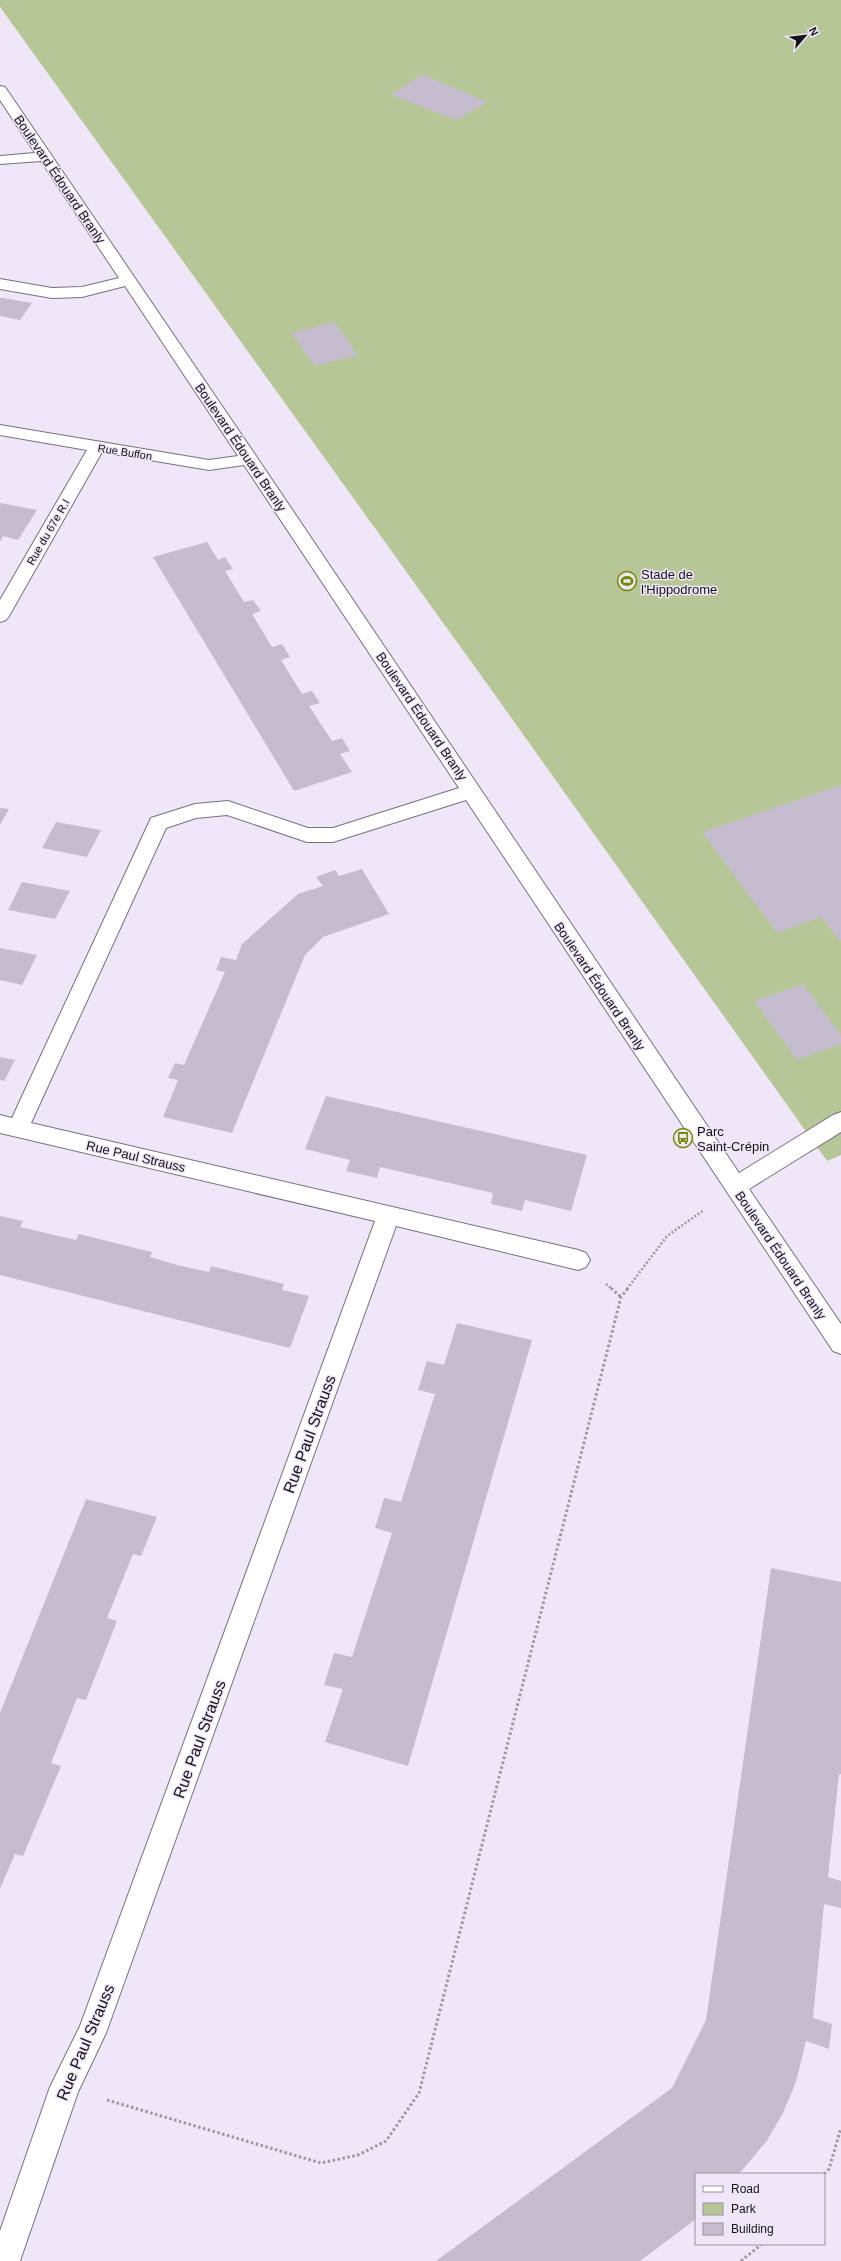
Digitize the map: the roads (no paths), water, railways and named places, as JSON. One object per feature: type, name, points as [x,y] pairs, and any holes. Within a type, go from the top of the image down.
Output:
[{"type":"street","name":"Boulevard Édouard Branly","points":[[0,90],[250,459],[841,1344]]},
{"type":"street","points":[[0,160],[45,156]]},
{"type":"street","points":[[0,284],[52,293],[82,292],[129,280]]},
{"type":"street","name":"Rue Buffon","points":[[0,430],[209,465],[250,459]]},
{"type":"street","name":"Rue du 67e R.I","points":[[0,616],[97,447]]},
{"type":"street","points":[[9,1126],[158,823],[195,811],[228,808],[307,834],[333,835],[472,791]]},
{"type":"street","points":[[736,1187],[841,1121]]},
{"type":"street","name":"Rue Paul Strauss","points":[[9,1126],[578,1260]]},
{"type":"street","name":"Rue Paul Strauss","points":[[5,2261],[65,2087],[94,2026],[389,1215]]},
{"type":"place","name":"Stade de l'Hippodrome","points":[[627,581]]},
{"type":"place","name":"Parc Saint-Crépin","points":[[683,1138]]}]
